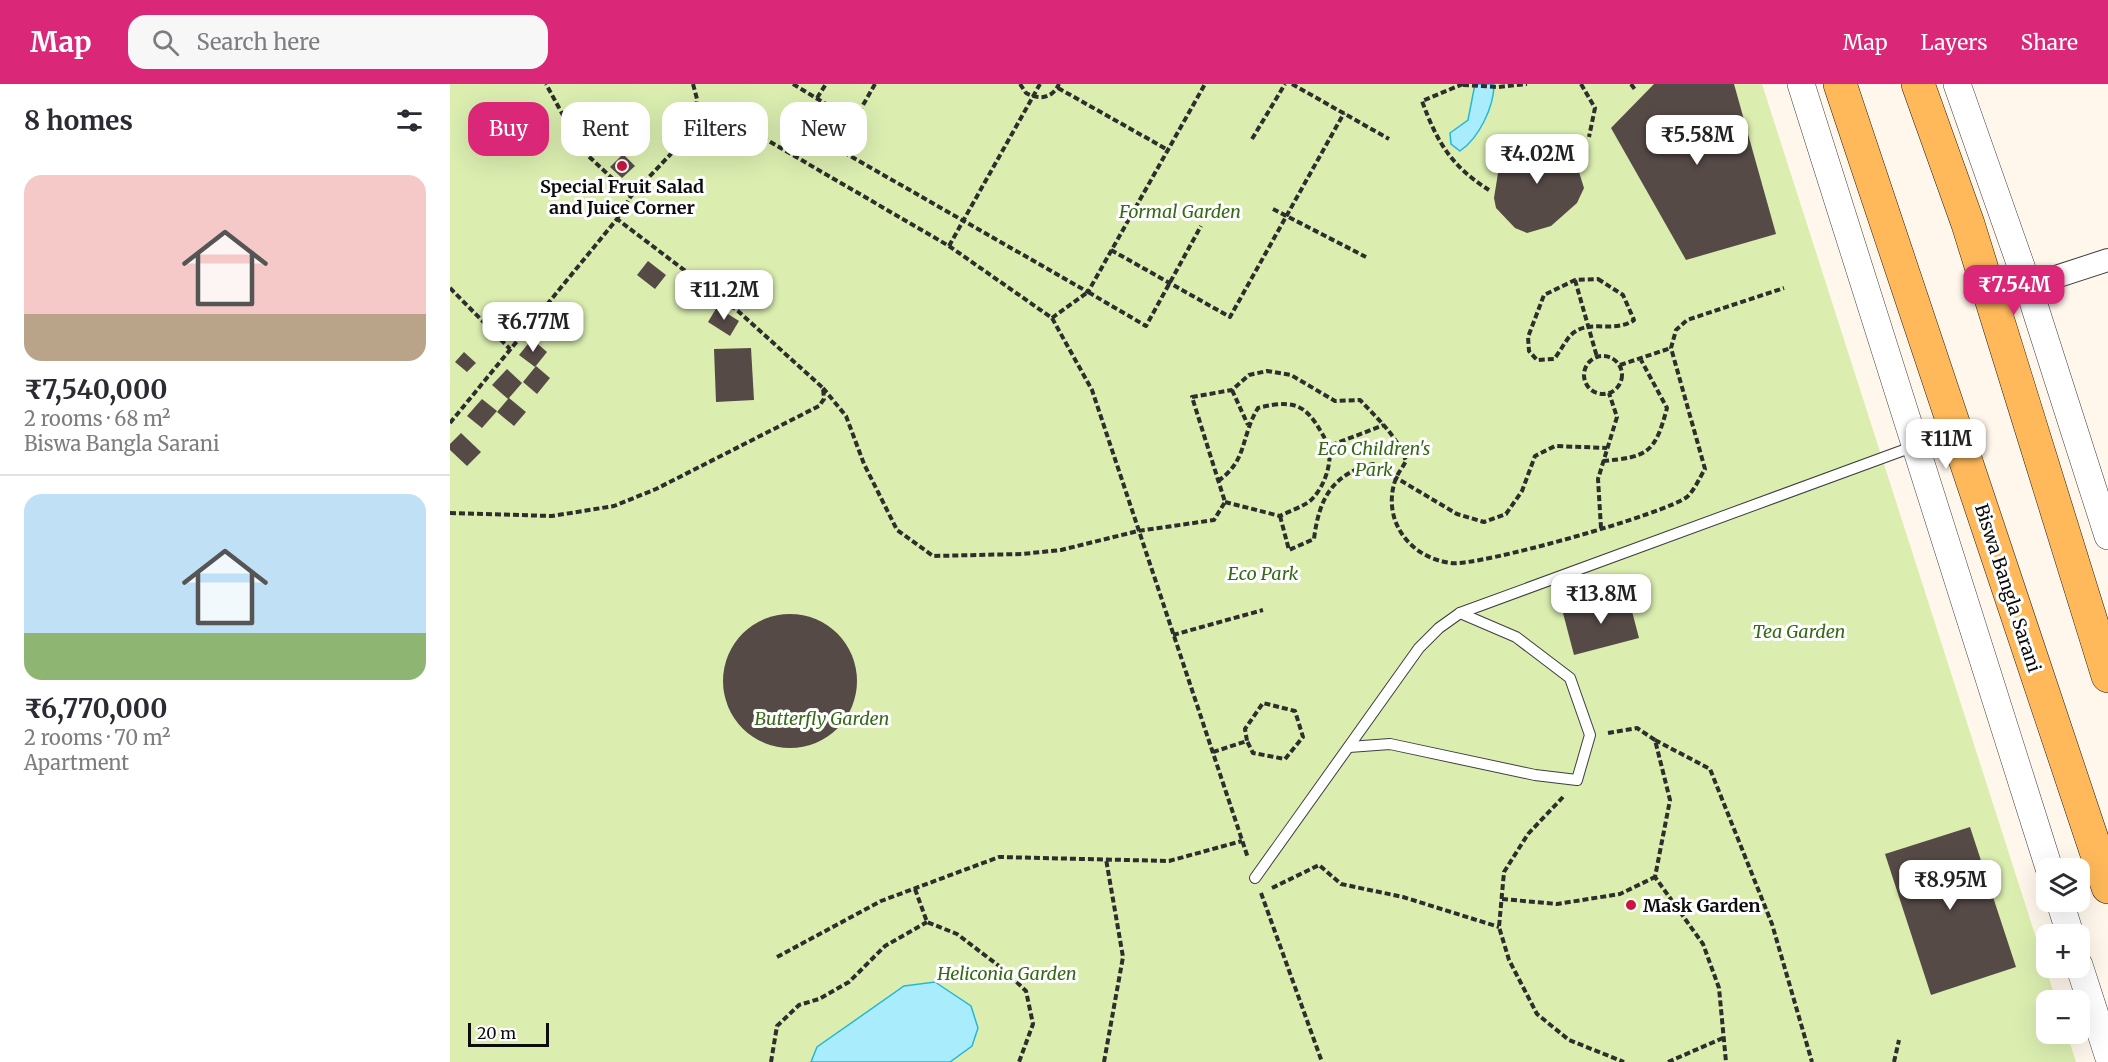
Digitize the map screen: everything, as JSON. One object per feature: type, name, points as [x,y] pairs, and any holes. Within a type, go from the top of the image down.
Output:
[{"type":"main road","name":"Biswa Bangla Sarani","points":[[1840,84],[2108,886]]},
{"type":"main road","points":[[1918,84],[1968,224],[2108,675]]},
{"type":"street","points":[[1801,84],[2046,858]]},
{"type":"street","points":[[1957,84],[2028,286],[2108,536]]},
{"type":"street","points":[[2028,286],[2108,260]]},
{"type":"street","points":[[2083,978],[2108,1055]]},
{"type":"lane","points":[[1255,878],[1419,648],[1439,628],[1460,613],[1956,431]]},
{"type":"lane","points":[[1348,747],[1390,744],[1535,775],[1576,780],[1590,735],[1570,678],[1516,637],[1460,613]]},
{"type":"path","points":[[546,84],[582,150],[631,196]]},
{"type":"path","points":[[693,84],[697,102]]},
{"type":"path","points":[[793,84],[823,102]]},
{"type":"path","points":[[817,98],[826,84]]},
{"type":"path","points":[[865,102],[875,84]]},
{"type":"path","points":[[1020,84],[1026,93],[1033,97],[1052,94],[1058,86],[1168,150]]},
{"type":"path","points":[[949,246],[1040,84]]},
{"type":"path","points":[[1052,318],[1088,292],[1205,84]]},
{"type":"path","points":[[1252,139],[1285,84]]},
{"type":"path","points":[[1292,84],[1389,139]]},
{"type":"path","points":[[1489,190],[1472,180],[1437,139],[1422,101],[1463,85],[1498,87],[1527,84]]},
{"type":"path","points":[[1581,84],[1595,108],[1588,137]]},
{"type":"path","points":[[1631,84],[1636,91]]},
{"type":"path","points":[[1111,250],[1230,317],[1344,113]]},
{"type":"path","points":[[768,141],[949,246],[1052,318],[1092,390],[1242,841],[1322,1062]]},
{"type":"path","points":[[450,423],[617,219],[631,196],[669,156]]},
{"type":"path","points":[[849,156],[964,219],[1146,326],[1202,226]]},
{"type":"path","points":[[1273,209],[1366,257]]},
{"type":"path","points":[[617,219],[738,311],[823,388],[846,416],[864,464],[897,530],[933,556],[1022,554],[1061,550],[1138,531],[1214,520],[1225,502]]},
{"type":"path","points":[[1598,279],[1623,295],[1634,320],[1624,327],[1588,326],[1571,335],[1554,359],[1537,360],[1529,351],[1528,337],[1544,295],[1575,280],[1598,279]]},
{"type":"path","points":[[1575,280],[1597,357]]},
{"type":"path","points":[[450,288],[510,349]]},
{"type":"path","points":[[1225,502],[1192,397],[1232,390],[1249,375],[1267,371],[1291,375],[1335,401],[1360,400],[1384,425],[1401,446],[1406,461],[1398,476],[1392,500],[1393,515],[1400,534],[1418,554],[1451,564],[1499,557],[1638,518],[1688,496],[1705,469],[1671,348],[1676,330],[1687,320],[1784,288]]},
{"type":"path","points":[[1620,365],[1641,360],[1671,348]]},
{"type":"path","points":[[1597,357],[1614,359],[1620,365],[1621,382],[1609,393],[1593,391],[1584,377],[1590,361],[1597,357]]},
{"type":"path","points":[[1603,461],[1636,458],[1659,438],[1667,408],[1641,360]]},
{"type":"path","points":[[450,513],[552,516],[614,506],[656,489],[819,406],[824,399],[823,388]]},
{"type":"path","points":[[1232,390],[1248,425]]},
{"type":"path","points":[[1600,528],[1598,479],[1617,417],[1609,393]]},
{"type":"path","points":[[1218,482],[1233,471],[1242,451],[1248,425],[1258,408],[1278,403],[1301,407],[1317,424],[1329,446],[1327,474],[1312,499],[1280,516],[1225,502]]},
{"type":"path","points":[[1329,446],[1384,425]]},
{"type":"path","points":[[1280,516],[1289,549],[1314,539],[1317,511],[1332,488],[1353,469],[1373,464],[1398,476],[1457,514],[1484,522],[1506,514],[1522,491],[1535,456],[1555,446],[1607,448]]},
{"type":"path","points":[[1173,635],[1263,610]]},
{"type":"path","points":[[1263,704],[1295,711],[1304,737],[1285,759],[1253,753],[1247,741],[1245,729],[1263,704]]},
{"type":"path","points":[[1590,735],[1637,728],[1710,769],[1772,924],[1812,1062]]},
{"type":"path","points":[[1655,740],[1670,800],[1655,878],[1702,944],[1719,988],[1726,1062]]},
{"type":"path","points":[[1213,752],[1247,741]]},
{"type":"path","points":[[1576,780],[1528,834],[1504,872],[1499,927],[1509,960],[1537,1014],[1569,1040],[1624,1062]]},
{"type":"path","points":[[777,957],[881,901],[999,857],[1169,861],[1242,841]]},
{"type":"path","points":[[1104,1062],[1123,957],[1106,859]]},
{"type":"path","points":[[1260,893],[1319,865],[1341,884],[1403,897],[1499,927]]},
{"type":"path","points":[[1502,899],[1557,904],[1620,894],[1655,878]]},
{"type":"path","points":[[915,889],[927,922],[957,934],[1003,969],[1026,991],[1033,1024],[1018,1062]]},
{"type":"path","points":[[771,1062],[777,1026],[799,1005],[819,999],[849,982],[885,946],[927,922]]},
{"type":"path","points":[[1668,1062],[1723,1038]]},
{"type":"path","points":[[1894,1062],[1899,1040]]},
{"type":"green space","name":"Eco Park","points":[[450,84],[1762,84],[2036,938],[2036,978],[2049,978],[2053,990],[2036,990],[2036,1044],[2070,1044],[2076,1062],[450,1062]]},
{"type":"water","points":[[1475,84],[1494,84],[1491,102],[1479,130],[1460,151],[1451,144],[1450,133],[1468,120]]},
{"type":"water","points":[[935,982],[971,1006],[978,1028],[972,1046],[950,1062],[811,1062],[817,1047],[904,986]]},
{"type":"building","points":[[1654,84],[1734,84],[1776,234],[1686,260],[1611,128]]},
{"type":"building","points":[[1550,140],[1573,153],[1584,188],[1577,203],[1551,226],[1527,233],[1515,228],[1496,208],[1494,198],[1498,173],[1503,160],[1513,149],[1527,143]]},
{"type":"building","name":"Special Fruit Salad and Juice Corner","points":[[621,156],[625,156],[635,166],[622,178],[610,167]]},
{"type":"building","points":[[648,261],[666,275],[655,289],[637,275]]},
{"type":"building","points":[[717,307],[739,321],[730,336],[708,322]]},
{"type":"building","points":[[532,339],[547,352],[535,367],[519,355]]},
{"type":"building","points":[[751,348],[754,400],[716,402],[714,349]]},
{"type":"building","points":[[464,352],[476,363],[467,372],[455,362]]},
{"type":"building","points":[[536,366],[550,378],[537,394],[523,382]]},
{"type":"building","points":[[507,369],[522,383],[509,398],[526,412],[514,426],[497,412],[508,399],[492,385]]},
{"type":"building","points":[[482,399],[497,411],[482,428],[467,416]]},
{"type":"building","points":[[461,433],[481,452],[467,466],[450,450],[450,444]]},
{"type":"building","points":[[1628,596],[1639,638],[1574,655],[1563,613]]},
{"type":"building","points":[[790,614],[816,619],[837,634],[852,655],[857,681],[852,707],[837,728],[816,743],[790,748],[764,743],[743,728],[728,707],[723,681],[728,655],[743,634],[764,619]]},
{"type":"building","points":[[1970,827],[2016,967],[1931,995],[1885,854]]},
{"type":"place","name":"Special Fruit Salad and Juice Corner","points":[[622,166]]},
{"type":"place","name":"Mask Garden","points":[[1631,905]]},
{"type":"park label","name":"Formal Garden","points":[[1180,211]]},
{"type":"park label","name":"Eco Children's Park","points":[[1374,458]]},
{"type":"park label","name":"Tea Garden","points":[[1799,631]]},
{"type":"park label","name":"Butterfly Garden","points":[[822,718]]},
{"type":"park label","name":"Heliconia Garden","points":[[1007,973]]}]
